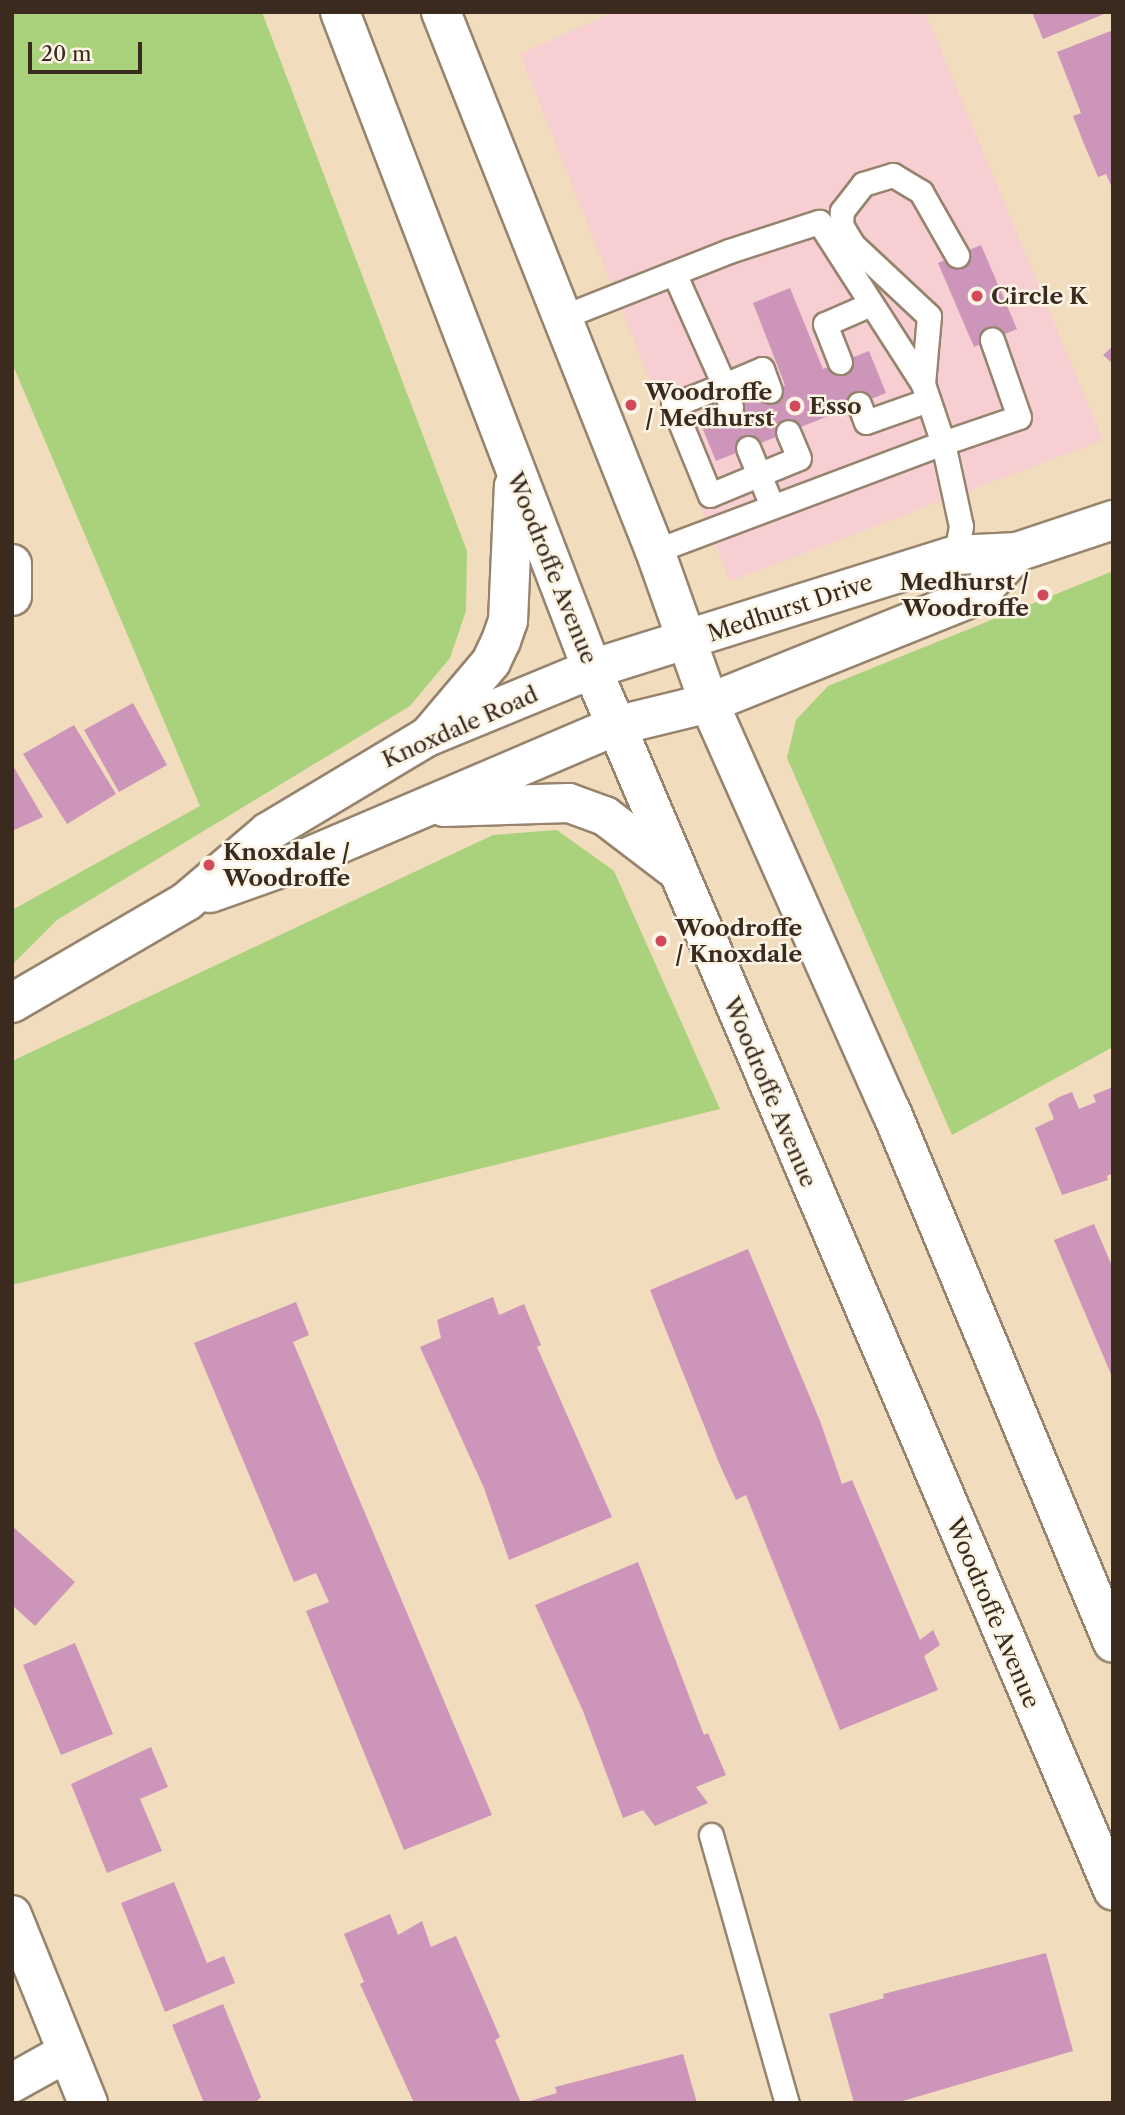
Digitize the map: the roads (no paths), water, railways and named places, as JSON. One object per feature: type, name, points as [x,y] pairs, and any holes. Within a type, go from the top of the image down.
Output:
[{"type":"main road","name":"Woodroffe Avenue","points":[[340,12],[515,474],[615,726],[1113,1890]]},
{"type":"main road","points":[[441,12],[560,318],[655,551],[709,703],[891,1111],[1113,1643]]},
{"type":"main road","points":[[427,737],[491,662],[508,621],[515,474]]},
{"type":"main road","name":"Medhurst Drive","points":[[686,642],[956,555],[1017,552],[1113,520]]},
{"type":"main road","name":"Medhurst Drive","points":[[709,703],[978,595],[1017,552]]},
{"type":"main road","points":[[12,564],[12,596]]},
{"type":"main road","name":"Knoxdale Road","points":[[12,1003],[187,901],[268,832],[427,737],[592,669],[686,642]]},
{"type":"main road","name":"Knoxdale Road","points":[[187,901],[292,864],[419,807],[615,726],[709,703]]},
{"type":"main road","points":[[419,807],[569,803],[605,816],[679,873]]},
{"type":"main road","points":[[12,1915],[88,2103]]},
{"type":"main road","points":[[12,2083],[66,2053]]},
{"type":"lane","points":[[925,392],[929,316],[853,245],[841,225],[842,211],[863,184],[893,175],[921,192],[957,255]]},
{"type":"lane","points":[[560,318],[674,273],[819,222],[925,392],[943,443],[961,526],[956,555]]},
{"type":"lane","points":[[674,273],[724,385],[731,407]]},
{"type":"lane","points":[[840,362],[825,324],[871,304]]},
{"type":"lane","points":[[655,551],[1019,417],[992,340]]},
{"type":"lane","points":[[770,391],[762,369],[673,405],[710,495],[799,458],[788,432]]},
{"type":"lane","points":[[859,404],[866,422],[925,392]]},
{"type":"lane","points":[[748,448],[772,506]]},
{"type":"lane","points":[[711,1835],[787,2103]]},
{"type":"place","name":"Circle K","points":[[977,296]]},
{"type":"place","name":"Woodroffe / Medhurst","points":[[631,405]]},
{"type":"place","name":"Esso","points":[[795,406]]},
{"type":"place","name":"Medhurst / Woodroffe","points":[[1043,595]]},
{"type":"place","name":"Knoxdale / Woodroffe","points":[[209,865]]},
{"type":"place","name":"Woodroffe / Knoxdale","points":[[661,941]]}]
